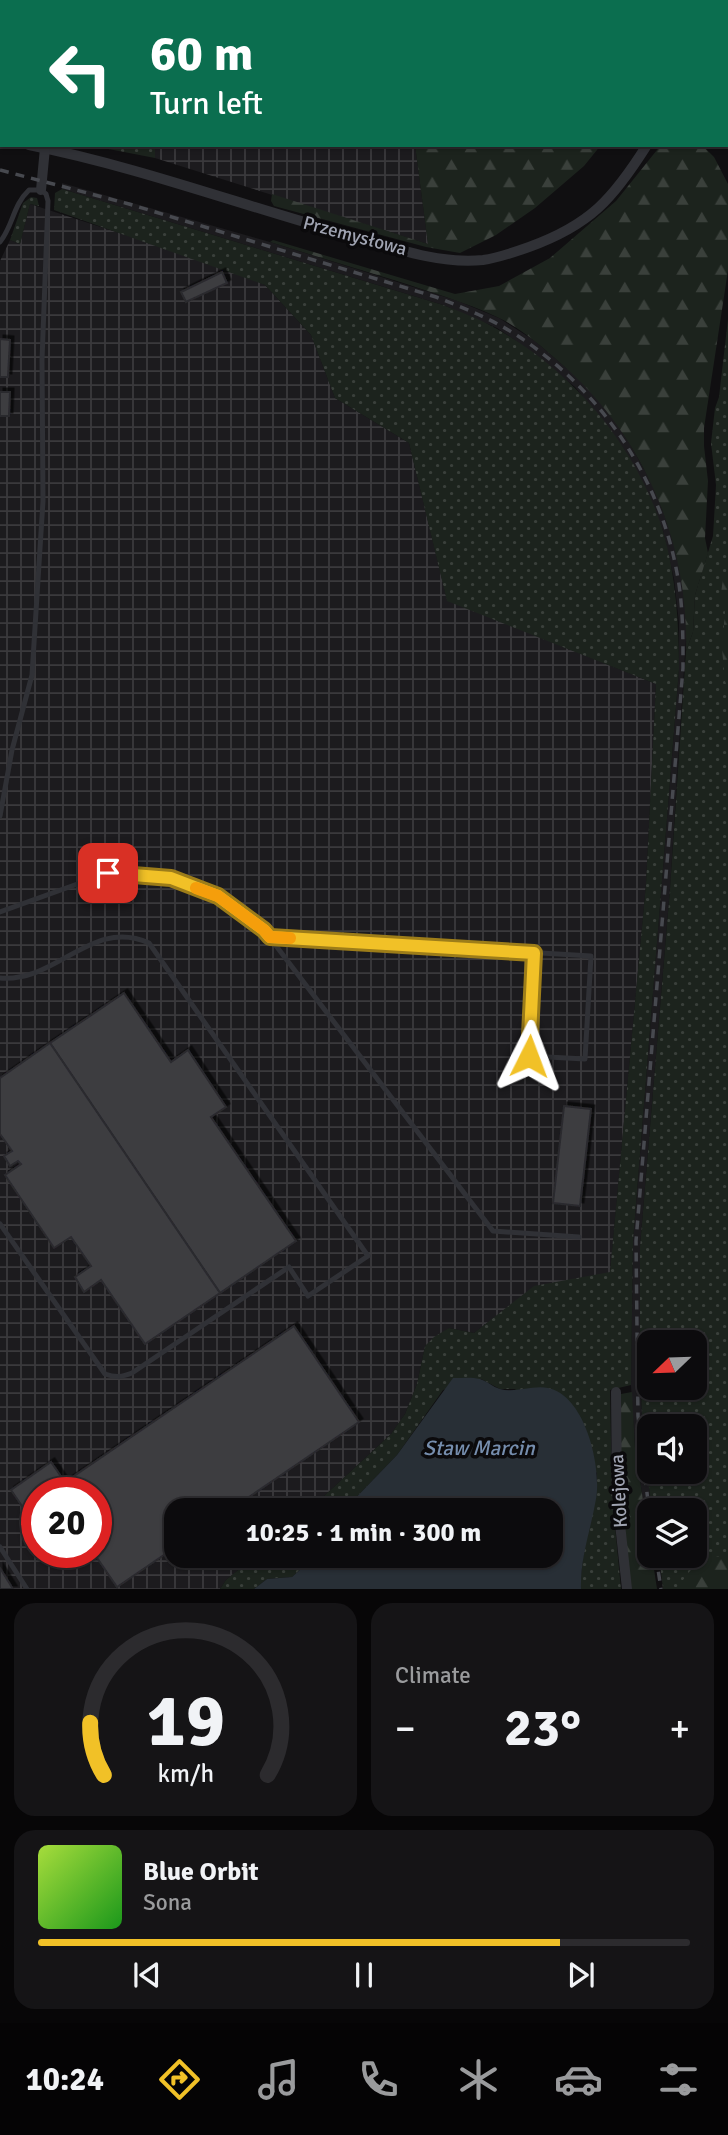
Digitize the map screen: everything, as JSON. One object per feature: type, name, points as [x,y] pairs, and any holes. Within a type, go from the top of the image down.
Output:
[{"type":"street","name":"Przemysłowa","points":[[40,147],[410,251],[467,261],[485,260],[516,252],[579,224],[611,197],[646,147]]},
{"type":"street","points":[[41,190],[45,148]]},
{"type":"street","name":"Kolejowa","points":[[616,1392],[616,1480],[626,1589]]},
{"type":"lane","points":[[0,243],[17,204],[24,195],[29,190],[41,190],[46,194],[43,500],[32,675],[12,750],[0,817]]},
{"type":"lane","points":[[0,912],[108,873],[171,878],[218,896],[270,937],[494,1231],[579,1237]]},
{"type":"lane","points":[[0,978],[11,979],[37,973],[86,946],[113,936],[137,937],[149,943],[368,1255],[309,1296],[289,1267],[132,1373],[123,1377],[112,1377],[105,1374],[0,1224]]},
{"type":"lane","points":[[270,937],[591,956],[585,1059],[529,1056],[534,953]]},
{"type":"lane","points":[[0,1547],[27,1589]]},
{"type":"shaded area","points":[[155,147],[415,147],[428,244],[155,158]]},
{"type":"shaded area","points":[[62,183],[270,242],[458,301],[499,318],[535,341],[577,377],[603,404],[654,487],[671,533],[683,580],[687,623],[670,889],[640,1247],[637,1400],[641,1400],[642,1414],[637,1414],[637,1461],[631,1385],[633,1241],[679,669],[679,623],[674,579],[663,531],[645,488],[624,449],[575,387],[497,328],[443,305],[62,189]]},
{"type":"shaded area","points":[[30,204],[236,271],[265,285],[311,335],[335,398],[409,443],[447,600],[656,684],[646,884],[610,1273],[534,1287],[474,1333],[449,1328],[425,1346],[417,1384],[405,1414],[391,1434],[322,1498],[164,1498],[164,1568],[240,1568],[220,1589],[0,1589],[0,261],[10,240],[20,244]]},
{"type":"shaded area","points":[[641,1484],[648,1484],[650,1498],[643,1498]]},
{"type":"green space","points":[[98,147],[155,147],[155,158]]},
{"type":"green space","points":[[415,147],[599,147],[584,166],[535,208],[496,235],[460,253],[426,247],[274,206],[271,201],[272,194],[428,244]]},
{"type":"green space","points":[[659,147],[704,147],[714,157],[728,184],[728,270],[704,428],[708,481],[705,538],[708,553],[695,595],[693,632],[686,651],[685,610],[669,529],[636,454],[613,420],[587,389],[536,342],[497,317],[435,293],[270,242],[273,240],[455,294],[499,286],[550,258],[616,201]]},
{"type":"green space","points":[[62,189],[443,305],[491,325],[552,367],[577,390],[619,442],[652,500],[663,531],[674,582],[679,669],[633,1241],[631,1385],[610,1390],[612,1495],[621,1589],[581,1589],[597,1473],[515,1389],[500,1389],[481,1379],[443,1390],[397,1455],[356,1498],[322,1498],[391,1434],[405,1414],[417,1384],[425,1346],[434,1337],[449,1328],[474,1333],[534,1286],[610,1272],[646,884],[656,684],[447,601],[409,443],[335,398],[311,335],[265,285],[54,210],[55,193]]},
{"type":"green space","points":[[31,197],[37,198],[39,206],[30,204],[20,244],[10,240],[23,203]]},
{"type":"green space","points":[[728,319],[728,1589],[663,1589],[660,1568],[707,1568],[707,1498],[650,1498],[648,1484],[707,1484],[707,1414],[642,1414],[641,1400],[707,1400],[707,1330],[640,1330],[640,1247],[670,889],[686,651],[693,632],[695,595],[713,536],[716,485],[711,443],[719,397]]},
{"type":"green space","points":[[728,577],[727,686],[722,649],[725,612],[720,600],[723,579]]},
{"type":"green space","points":[[632,1392],[637,1484],[641,1484],[643,1498],[637,1498],[637,1568],[654,1568],[657,1589],[629,1589],[619,1497],[621,1394]]},
{"type":"green space","points":[[714,1556],[728,1558],[728,1589],[676,1589],[690,1571],[695,1568],[707,1568],[707,1560]]},
{"type":"green space","points":[[240,1568],[302,1568],[292,1577],[267,1579],[254,1589],[220,1589]]},
{"type":"water","name":"Staw Marcin","points":[[453,1378],[480,1379],[506,1390],[536,1387],[561,1393],[581,1418],[588,1434],[596,1469],[596,1499],[582,1566],[581,1589],[254,1589],[267,1579],[292,1577],[302,1568],[563,1568],[563,1498],[356,1498],[397,1455]]},
{"type":"building","points":[[222,272],[227,283],[186,302],[181,292]]},
{"type":"building","points":[[0,339],[10,340],[8,377],[0,377]]},
{"type":"building","points":[[0,392],[10,392],[9,416],[0,416]]},
{"type":"building","points":[[124,993],[171,1062],[188,1050],[226,1107],[211,1117],[296,1241],[220,1293],[50,1043]]},
{"type":"building","points":[[50,1043],[220,1293],[145,1344],[101,1280],[84,1292],[75,1277],[91,1266],[71,1237],[54,1248],[5,1175],[21,1164],[18,1161],[10,1166],[4,1156],[12,1151],[0,1134],[0,1078]]},
{"type":"building","points":[[564,1106],[591,1109],[580,1206],[553,1203]]},
{"type":"building","points":[[294,1326],[359,1422],[248,1498],[164,1498],[164,1555],[117,1587],[104,1568],[112,1568],[112,1477],[72,1477]]},
{"type":"building","points":[[51,1462],[62,1477],[30,1477]]},
{"type":"building","points":[[21,1483],[21,1505],[11,1490]]},
{"type":"building","points":[[0,1568],[13,1589],[0,1589]]},
{"type":"railway","points":[[0,170],[129,204],[436,297],[478,314],[518,336],[575,382],[622,438],[640,469],[656,502],[677,573],[683,644],[636,1241],[638,1416],[648,1498]]},
{"type":"railway","points":[[658,1568],[661,1589]]},
{"type":"slow traffic","points":[[196,888],[218,896],[270,937],[290,938]]},
{"type":"route","points":[[108,873],[171,878],[218,896],[270,937],[534,953],[529,1056]]}]
